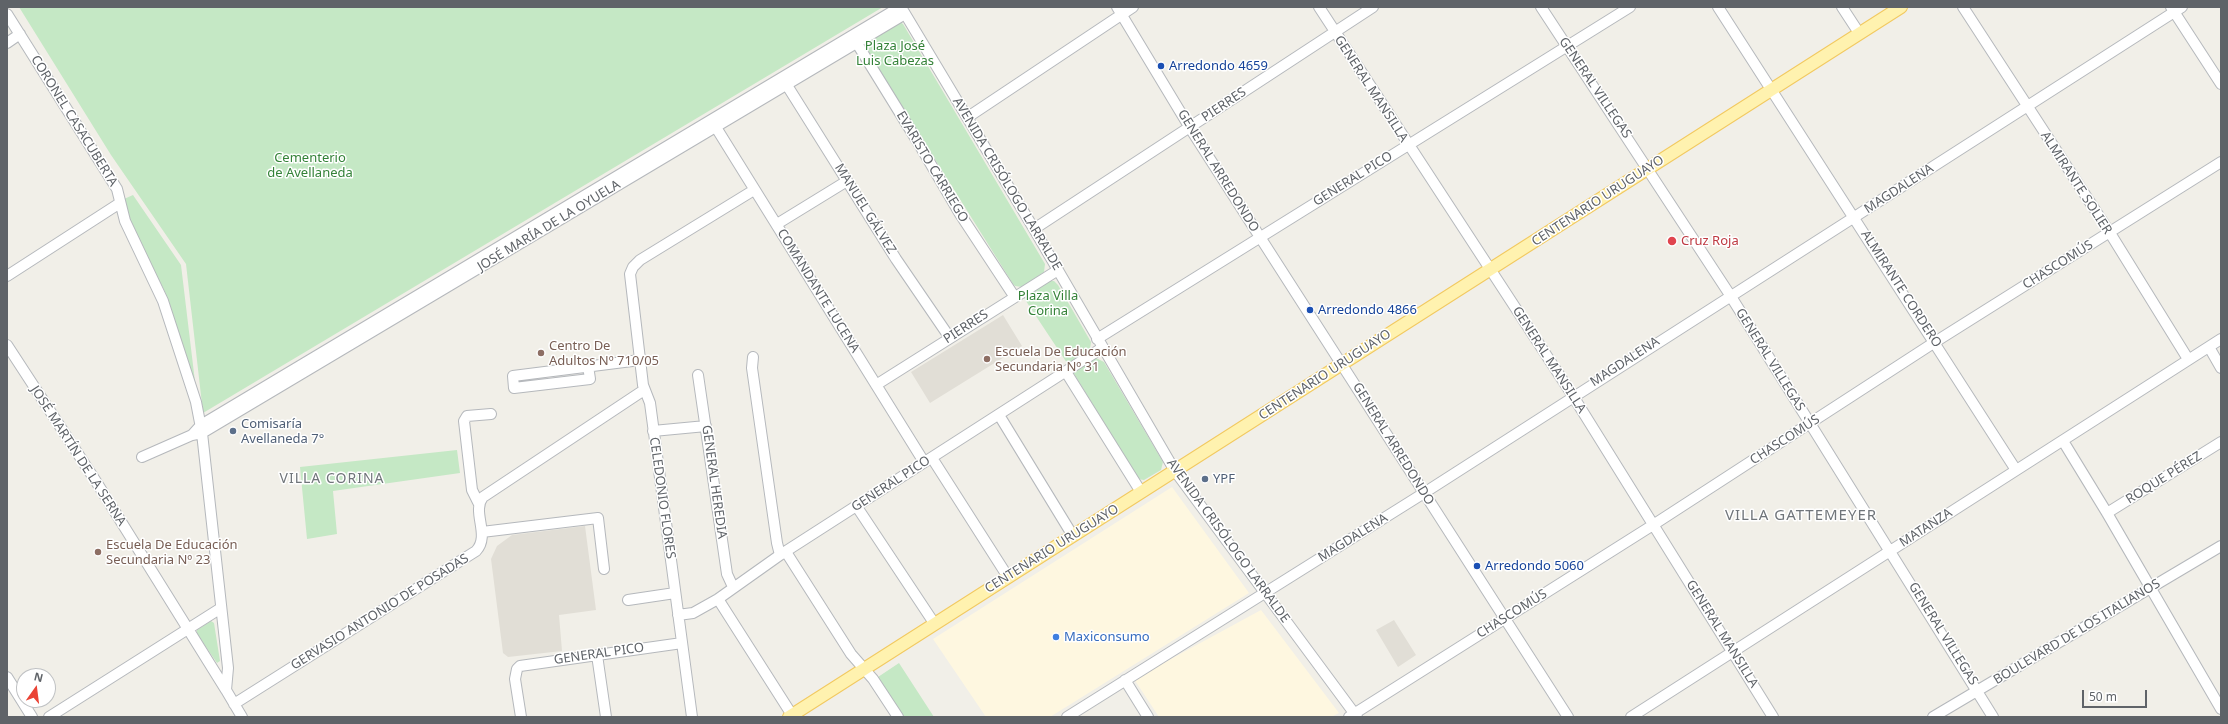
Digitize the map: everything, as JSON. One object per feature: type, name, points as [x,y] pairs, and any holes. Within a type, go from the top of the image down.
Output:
[{"type":"main road","name":"CENTENARIO URUGUAYO","points":[[791,716],[934,623],[1073,536],[1901,7]]},
{"type":"street","points":[[968,117],[1119,11],[1133,7]]},
{"type":"street","name":"GENERAL MANSILLA","points":[[1319,7],[1333,32],[1573,396],[1773,717]]},
{"type":"street","name":"PIERRES","points":[[1034,229],[1190,128],[1372,7]]},
{"type":"street","name":"GENERAL VILLEGAS","points":[[1542,7],[1566,46],[1648,168],[1730,295],[1810,424],[1891,550],[1993,717]]},
{"type":"street","name":"GENERAL PICO","points":[[1097,339],[1630,7]]},
{"type":"street","name":"ALMIRANTE CORDERO","points":[[1718,7],[1773,89],[2016,470]]},
{"type":"street","points":[[1842,7],[1859,33]]},
{"type":"street","name":"ALMIRANTE SOLIER","points":[[1963,7],[2110,233],[2188,359]]},
{"type":"street","name":"JOSÉ MARÍA DE LA OYUELA","points":[[142,457],[199,431],[785,81],[902,9]]},
{"type":"street","name":"AVENIDA CRISÓLOGO LARRALDE","points":[[902,9],[968,117],[1175,471],[1265,592],[1354,716]]},
{"type":"street","points":[[2176,9],[2221,84]]},
{"type":"street","name":"MAGDALENA","points":[[1067,717],[1424,493],[2176,9]]},
{"type":"street","name":"GENERAL ARREDONDO","points":[[1119,11],[1190,128],[1343,364],[1568,717]]},
{"type":"street","name":"CORONEL CASACUBERTA","points":[[7,14],[117,189],[129,231],[166,308],[193,389],[228,668],[226,690]]},
{"type":"street","points":[[7,43],[20,34]]},
{"type":"street","name":"EVARISTO CARRIEGO","points":[[854,39],[960,214],[1014,296]]},
{"type":"street","name":"MANUEL GÁLVEZ","points":[[785,81],[847,181],[950,338]]},
{"type":"street","name":"COMANDANTE LUCENA","points":[[714,123],[876,386],[1008,577]]},
{"type":"street","name":"CHASCOMÚS","points":[[1354,716],[1810,424],[1935,342],[2221,162]]},
{"type":"street","points":[[776,224],[847,181]]},
{"type":"street","name":"CELEDONIO FLORES","points":[[692,717],[650,403],[644,390],[630,280],[633,267],[640,260],[754,190]]},
{"type":"street","points":[[7,276],[120,203]]},
{"type":"street","name":"PIERRES","points":[[876,386],[1014,296],[1058,270]]},
{"type":"street","name":"MATANZA","points":[[1630,717],[2221,339]]},
{"type":"street","name":"JOSÉ MARTÍN DE LA SERNA","points":[[7,345],[97,483],[226,690]]},
{"type":"street","points":[[2209,347],[2221,368]]},
{"type":"street","name":"GENERAL PICO","points":[[678,615],[693,613],[718,599],[732,587],[1102,348]]},
{"type":"street","points":[[754,357],[752,368],[777,543],[851,654],[865,669],[898,717]]},
{"type":"street","points":[[588,366],[590,379],[514,388],[513,376],[588,366],[640,360]]},
{"type":"street","points":[[1066,372],[1141,492]]},
{"type":"street","name":"GENERAL HEREDIA","points":[[698,375],[726,574],[732,587]]},
{"type":"street","points":[[479,504],[488,492],[644,390]]},
{"type":"street","name":"GERVASIO ANTONIO DE POSADAS","points":[[234,704],[476,551],[483,540],[479,504],[472,490],[464,421],[467,416],[491,414]]},
{"type":"street","points":[[999,415],[1073,536]]},
{"type":"street","points":[[653,432],[706,426]]},
{"type":"street","points":[[2063,441],[2107,513],[2221,709]]},
{"type":"street","name":"ROQUE PÉREZ","points":[[2107,513],[2221,442]]},
{"type":"street","points":[[857,507],[934,623]]},
{"type":"street","points":[[482,532],[598,518],[604,569]]},
{"type":"street","name":"BOULEVARD DE LOS ITALIANOS","points":[[1933,717],[2221,546]]},
{"type":"street","points":[[628,600],[675,594]]},
{"type":"street","points":[[718,599],[791,716]]},
{"type":"street","points":[[49,717],[221,608]]},
{"type":"street","name":"GENERAL PICO","points":[[521,717],[516,679],[517,669],[525,664],[682,643]]},
{"type":"street","points":[[597,655],[606,717]]},
{"type":"street","points":[[7,677],[32,717]]},
{"type":"street","points":[[1125,680],[1148,717]]},
{"type":"street","points":[[226,690],[242,717]]},
{"type":"shaded area","points":[[1003,315],[1022,346],[930,403],[911,372]]},
{"type":"shaded area","points":[[1172,487],[1249,593],[1050,717],[986,717],[933,639]]},
{"type":"shaded area","points":[[585,526],[596,610],[559,615],[562,651],[508,657],[503,653],[491,559],[497,546],[512,535]]},
{"type":"shaded area","points":[[1261,610],[1339,713],[1331,717],[1159,717],[1134,679]]},
{"type":"shaded area","points":[[1394,620],[1416,655],[1398,667],[1376,630]]},
{"type":"green space","name":"Cementerio de Avellaneda","points":[[19,7],[883,7],[203,413],[186,264],[111,155]]},
{"type":"green space","name":"Plaza José Luis Cabezas","points":[[900,22],[903,24],[1045,264],[1044,272],[1022,287],[1015,286],[1013,284],[863,44]]},
{"type":"green space","points":[[133,195],[181,265],[196,390],[165,292],[131,224],[124,199]]},
{"type":"green space","name":"Plaza Villa Corina","points":[[1048,281],[1054,281],[1058,285],[1091,342],[1090,349],[1069,366],[1024,298]]},
{"type":"green space","points":[[1096,358],[1104,362],[1163,462],[1161,470],[1144,480],[1138,479],[1073,372]]},
{"type":"green space","points":[[457,450],[460,473],[333,491],[337,534],[307,539],[300,467]]},
{"type":"green space","points":[[211,621],[214,623],[220,661],[217,663],[197,634],[197,630]]},
{"type":"green space","points":[[899,663],[934,717],[904,717],[878,677]]},
{"type":"place","name":"Arredondo 4659","points":[[1161,66]]},
{"type":"place","name":"Cruz Roja","points":[[1672,241]]},
{"type":"place","name":"Arredondo 4866","points":[[1310,310]]},
{"type":"place","name":"Centro De Adultos Nº 710/05","points":[[541,353]]},
{"type":"place","name":"Escuela De Educación Secundaria Nº 31","points":[[987,359]]},
{"type":"place","name":"Comisaría Avellaneda 7°","points":[[233,431]]},
{"type":"place","name":"YPF","points":[[1205,479]]},
{"type":"place","name":"Escuela De Educación Secundaria Nº 23","points":[[98,552]]},
{"type":"place","name":"Arredondo 5060","points":[[1477,566]]},
{"type":"place","name":"Maxiconsumo","points":[[1056,637]]},
{"type":"district","name":"VILLA CORINA","points":[[332,479]]},
{"type":"district","name":"VILLA GATTEMEYER","points":[[1801,516]]}]
